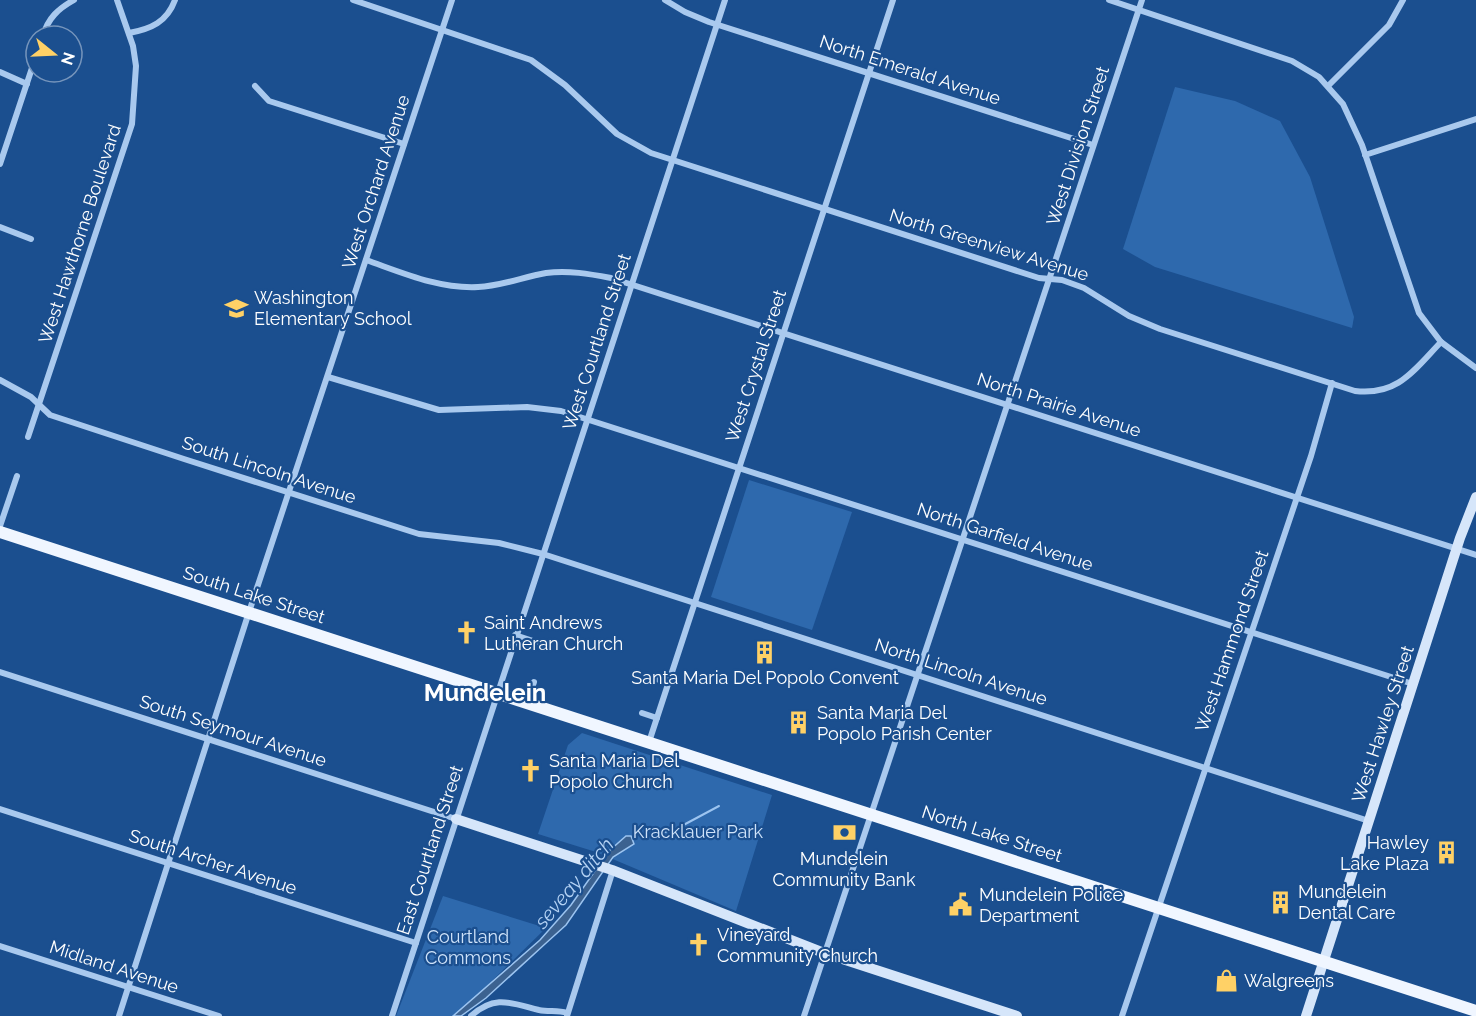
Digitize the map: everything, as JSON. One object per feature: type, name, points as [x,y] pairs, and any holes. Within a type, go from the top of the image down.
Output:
[{"type":"main road","name":"South Lake Street","points":[[0,532],[496,693]]},
{"type":"main road","name":"North Lake Street","points":[[496,693],[1476,1011]]},
{"type":"street","points":[[49,24],[54,14],[74,0]]},
{"type":"street","name":"West Hawthorne Boulevard","points":[[28,437],[132,124],[136,66],[129,33],[117,0]]},
{"type":"street","points":[[129,33],[160,23],[167,16],[175,0]]},
{"type":"street","name":"North Greenview Avenue","points":[[353,0],[531,60],[565,85],[616,134],[642,149],[672,161],[1039,278],[1084,288],[1129,316],[1153,326],[1332,383],[1373,393],[1386,390],[1401,382],[1441,342]]},
{"type":"street","name":"West Orchard Avenue","points":[[119,1016],[249,612],[452,0]]},
{"type":"street","name":"North Emerald Avenue","points":[[665,0],[685,12],[717,24],[1093,145]]},
{"type":"street","name":"West Courtland Street","points":[[496,693],[725,0]]},
{"type":"street","name":"West Crystal Street","points":[[649,742],[893,0]]},
{"type":"street","points":[[1108,0],[1292,61],[1328,86],[1353,121],[1410,294],[1428,328],[1441,342],[1476,368]]},
{"type":"street","name":"West Division Street","points":[[804,1016],[1142,0]]},
{"type":"street","points":[[1328,86],[1389,25],[1403,0]]},
{"type":"street","points":[[0,72],[24,83]]},
{"type":"street","points":[[0,164],[27,84]]},
{"type":"street","points":[[255,86],[269,101],[404,144]]},
{"type":"street","points":[[1365,155],[1476,119]]},
{"type":"street","points":[[0,227],[31,239]]},
{"type":"street","name":"North Prairie Avenue","points":[[366,260],[425,281],[462,287],[498,285],[548,273],[563,272],[595,275],[632,284],[1476,555]]},
{"type":"street","name":"North Garfield Avenue","points":[[328,377],[440,410],[527,407],[561,411],[1413,684]]},
{"type":"street","name":"South Lincoln Avenue","points":[[0,380],[31,397],[50,415],[290,493],[419,534],[499,543],[543,554]]},
{"type":"street","name":"West Hammond Street","points":[[1122,1016],[1297,498],[1332,383]]},
{"type":"street","points":[[0,526],[17,476]]},
{"type":"street","name":"West Hawley Street","points":[[1306,1016],[1457,549],[1476,497]]},
{"type":"street","name":"North Lincoln Avenue","points":[[543,554],[696,601],[1370,820]]},
{"type":"street","points":[[516,635],[536,642]]},
{"type":"street","name":"South Seymour Avenue","points":[[0,672],[456,819]]},
{"type":"street","points":[[653,678],[669,683]]},
{"type":"street","points":[[527,703],[534,682]]},
{"type":"street","name":"East Courtland Street","points":[[392,1016],[496,693]]},
{"type":"street","points":[[642,713],[657,718]]},
{"type":"street","name":"South Archer Avenue","points":[[0,809],[416,943]]},
{"type":"street","points":[[456,819],[613,870],[824,953],[1017,1016]]},
{"type":"street","points":[[471,1016],[487,1004],[512,1002],[539,1010],[567,1014],[613,870]]},
{"type":"street","name":"Midland Avenue","points":[[0,946],[219,1016]]},
{"type":"green space","points":[[1175,87],[1235,101],[1280,121],[1310,177],[1354,317],[1352,328],[1155,267],[1123,249]]},
{"type":"green space","points":[[749,480],[852,512],[812,630],[711,597]]},
{"type":"green space","name":"Kracklauer Park","points":[[582,733],[772,795],[736,911],[596,852],[538,834],[568,745]]},
{"type":"green space","name":"Courtland Commons","points":[[443,896],[546,928],[456,1016],[396,1016]]},
{"type":"shaded area","points":[[626,836],[631,836],[634,844],[613,857],[566,925],[486,998],[461,1016],[453,1016],[540,940],[571,905],[609,851]]},
{"type":"waterway","points":[[657,834],[676,829],[719,806]]},
{"type":"place","name":"Washington Elementary School","points":[[236,308]]},
{"type":"place","name":"Saint Andrews Lutheran Church","points":[[466,633]]},
{"type":"place","name":"Santa Maria Del Popolo Convent","points":[[765,652]]},
{"type":"place","name":"Santa Maria Del Popolo Parish Center","points":[[799,723]]},
{"type":"place","name":"Santa Maria Del Popolo Church","points":[[531,771]]},
{"type":"place","name":"Mundelein Community Bank","points":[[844,833]]},
{"type":"place","name":"Hawley Lake Plaza","points":[[1447,853]]},
{"type":"place","name":"Mundelein Dental Care","points":[[1280,902]]},
{"type":"place","name":"Mundelein Police Department","points":[[961,905]]},
{"type":"place","name":"Vineyard Community Church","points":[[699,945]]},
{"type":"place","name":"Walgreens","points":[[1226,981]]},
{"type":"district","name":"Mundelein","points":[[485,693]]},
{"type":"water label","name":"seveay ditch","points":[[574,883]]}]
